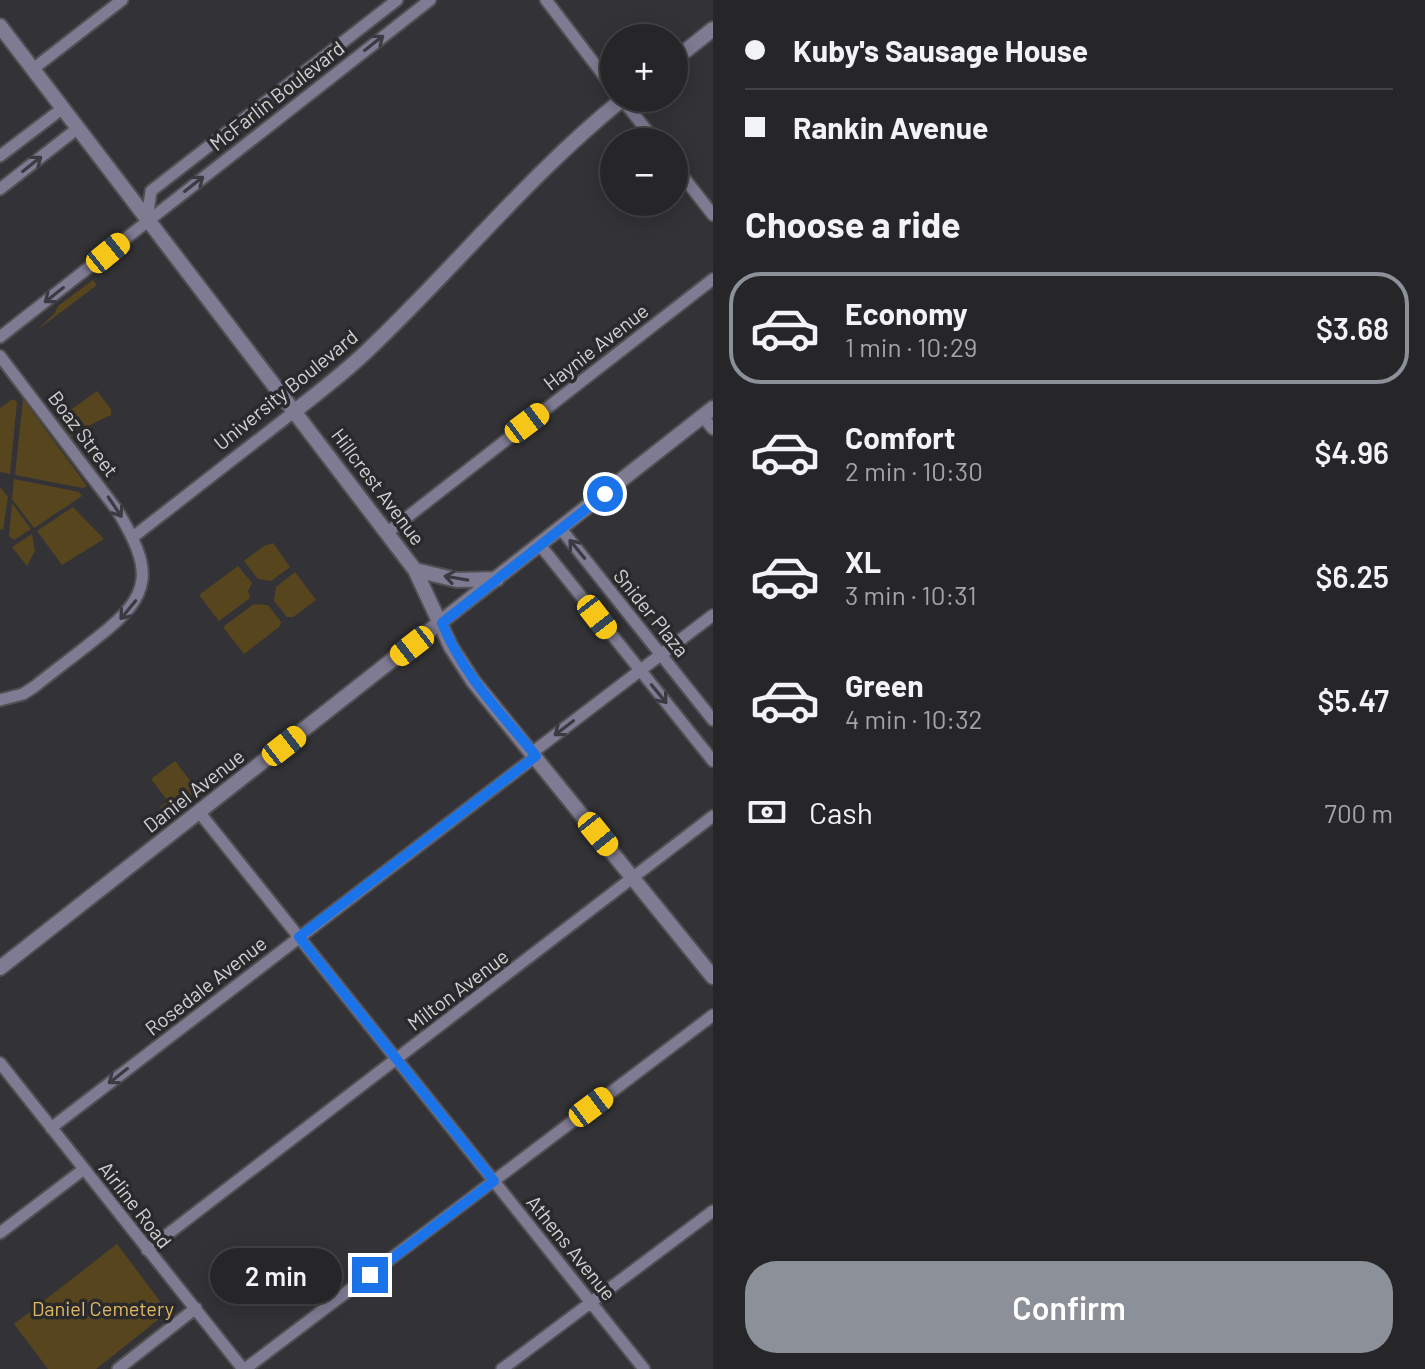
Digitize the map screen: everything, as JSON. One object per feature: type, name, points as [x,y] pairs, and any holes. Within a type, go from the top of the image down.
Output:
[{"type":"street","points":[[33,69],[122,0]]},
{"type":"street","name":"McFarlin Boulevard","points":[[147,220],[151,191],[397,0]]},
{"type":"street","name":"McFarlin Boulevard","points":[[0,337],[430,0]]},
{"type":"street","points":[[546,0],[600,70]]},
{"type":"street","name":"Hillcrest Avenue","points":[[0,26],[388,532],[415,570],[451,647],[473,681],[713,977]]},
{"type":"street","points":[[688,49],[713,29]]},
{"type":"street","points":[[0,156],[63,108]]},
{"type":"street","name":"University Boulevard","points":[[133,537],[366,353],[522,189],[603,112]]},
{"type":"street","points":[[633,112],[645,128]]},
{"type":"street","points":[[0,189],[78,128]]},
{"type":"street","points":[[688,183],[713,215]]},
{"type":"street","name":"Haynie Avenue","points":[[388,532],[713,279]]},
{"type":"street","name":"Boaz Street","points":[[0,356],[110,499],[133,537]]},
{"type":"street","points":[[708,412],[713,429]]},
{"type":"street","name":"Daniel Avenue","points":[[0,968],[708,412]]},
{"type":"street","name":"Snider Plaza","points":[[561,529],[713,720]]},
{"type":"street","points":[[0,700],[34,687],[131,609],[138,599],[142,570],[133,537]]},
{"type":"street","points":[[540,545],[713,761]]},
{"type":"street","points":[[415,570],[457,580],[498,579]]},
{"type":"street","name":"Rosedale Avenue","points":[[51,1128],[713,615]]},
{"type":"street","name":"Athens Avenue","points":[[199,812],[644,1369]]},
{"type":"street","name":"Milton Avenue","points":[[147,1250],[713,816]]},
{"type":"street","points":[[244,1369],[713,1015]]},
{"type":"street","name":"Airline Road","points":[[0,1063],[244,1369]]},
{"type":"street","points":[[0,1233],[84,1169]]},
{"type":"street","points":[[502,1369],[713,1211]]},
{"type":"street","points":[[118,1369],[196,1308]]},
{"type":"green space","points":[[93,280],[97,285],[37,330],[58,306]]},
{"type":"green space","points":[[97,391],[111,409],[111,415],[88,426],[78,439],[74,434],[71,437],[58,419]]},
{"type":"green space","points":[[13,399],[17,402],[10,474],[0,472],[0,408]]},
{"type":"green space","points":[[23,399],[87,486],[83,488],[15,475]]},
{"type":"green space","points":[[14,479],[79,492],[82,496],[34,528],[12,499]]},
{"type":"green space","points":[[0,487],[8,497],[3,530],[0,529]]},
{"type":"green space","points":[[12,503],[31,529],[14,540],[9,536]]},
{"type":"green space","points":[[73,507],[104,539],[62,565],[37,531]]},
{"type":"green space","points":[[32,534],[35,551],[27,566],[12,547]]},
{"type":"green space","points":[[273,543],[290,567],[271,581],[258,579],[244,561]]},
{"type":"green space","points":[[238,566],[252,583],[248,591],[250,598],[219,621],[199,595]]},
{"type":"green space","points":[[295,572],[316,600],[293,617],[287,617],[274,601],[276,587]]},
{"type":"green space","points":[[254,604],[268,605],[281,622],[279,627],[244,654],[223,627]]},
{"type":"green space","points":[[175,761],[195,787],[201,783],[206,789],[168,818],[160,808],[168,801],[151,779]]},
{"type":"green space","name":"Daniel Cemetery","points":[[117,1244],[168,1312],[96,1369],[48,1369],[14,1324]]},
{"type":"route","points":[[370,1275],[494,1181],[299,937],[536,756],[473,681],[451,647],[442,623],[605,494]]}]
